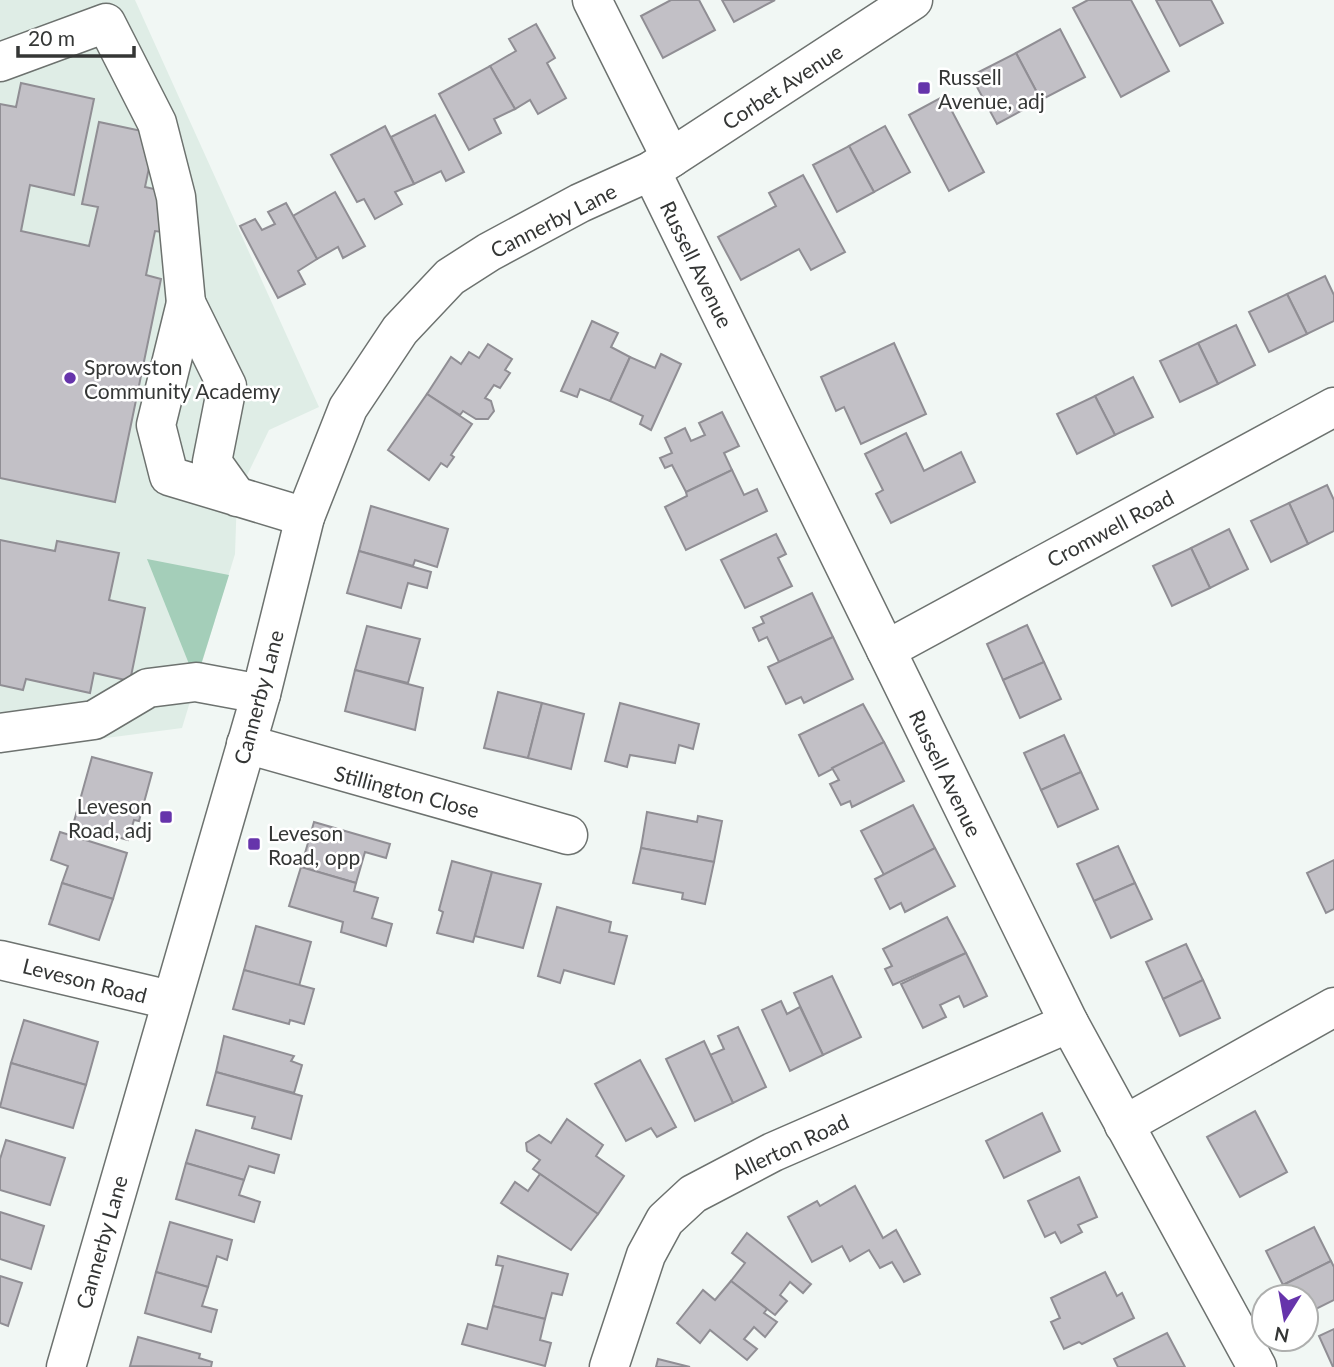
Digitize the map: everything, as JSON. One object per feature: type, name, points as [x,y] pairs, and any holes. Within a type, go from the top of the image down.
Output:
[{"type":"street","name":"Russell Avenue","points":[[592,0],[661,165],[886,650],[1069,1023],[1256,1367]]},
{"type":"street","name":"Corbet Avenue","points":[[661,165],[913,0]]},
{"type":"street","points":[[0,62],[107,23],[157,123],[176,197],[186,303],[156,425],[169,476],[304,517]]},
{"type":"street","name":"Cannerby Lane","points":[[66,1367],[170,1000],[261,694],[304,517],[348,408],[400,330],[450,277],[489,252],[568,209],[661,165]]},
{"type":"street","points":[[186,303],[227,386],[212,462],[237,497]]},
{"type":"street","name":"Cromwell Road","points":[[886,650],[1334,407]]},
{"type":"street","points":[[0,733],[94,720],[148,688],[196,682],[261,694]]},
{"type":"street","name":"Stillington Close","points":[[246,744],[568,835]]},
{"type":"street","name":"Leveson Road","points":[[0,960],[170,1000]]},
{"type":"street","points":[[1124,1125],[1334,1007]]},
{"type":"street","name":"Allerton Road","points":[[609,1367],[646,1255],[665,1220],[693,1194],[773,1152],[1069,1023]]},
{"type":"shaded area","points":[[0,0],[135,0],[319,407],[269,430],[237,496],[235,554],[182,728],[0,752]]},
{"type":"green space","points":[[147,559],[229,575],[200,668],[191,669]]},
{"type":"building","points":[[671,0],[699,0],[715,30],[663,58],[641,16]]},
{"type":"building","points":[[722,0],[775,0],[734,22]]},
{"type":"building","points":[[1088,0],[1131,0],[1169,71],[1121,97],[1073,8]]},
{"type":"building","points":[[1156,0],[1211,0],[1223,23],[1180,46]]},
{"type":"building","points":[[536,24],[555,58],[547,63],[566,98],[538,114],[530,100],[515,109],[490,66],[516,51],[509,39]]},
{"type":"building","points":[[1060,29],[1085,77],[1041,100],[1016,53]]},
{"type":"building","points":[[1016,53],[1041,100],[997,124],[971,76]]},
{"type":"building","points":[[490,66],[515,109],[494,119],[501,133],[469,150],[439,94]]},
{"type":"building","name":"Sprowston Community Academy","points":[[21,83],[94,99],[74,195],[30,185],[21,231],[89,246],[98,207],[82,204],[99,122],[156,134],[145,187],[172,193],[162,232],[155,231],[146,275],[161,279],[115,502],[0,478],[0,104],[16,107]]},
{"type":"building","points":[[944,96],[984,172],[949,191],[909,115]]},
{"type":"building","points":[[435,115],[464,172],[446,181],[441,171],[414,184],[391,137]]},
{"type":"building","points":[[385,126],[414,184],[395,192],[402,204],[375,219],[364,199],[357,202],[331,155]]},
{"type":"building","points":[[885,126],[910,172],[874,192],[849,146]]},
{"type":"building","points":[[849,146],[874,192],[837,212],[813,165]]},
{"type":"building","points":[[803,175],[845,252],[811,270],[799,249],[741,280],[718,237],[776,206],[769,193]]},
{"type":"building","points":[[335,192],[365,246],[343,258],[338,247],[317,259],[293,216]]},
{"type":"building","points":[[286,203],[317,259],[298,271],[305,284],[278,298],[240,226],[255,219],[262,230],[275,224],[268,212]]},
{"type":"building","points":[[1325,276],[1334,295],[1334,321],[1307,334],[1287,294]]},
{"type":"building","points":[[1287,294],[1307,334],[1269,352],[1249,312]]},
{"type":"building","points":[[592,321],[618,333],[611,347],[630,357],[610,401],[580,389],[577,397],[561,391]]},
{"type":"building","points":[[1236,325],[1255,365],[1218,384],[1198,343]]},
{"type":"building","points":[[894,343],[926,414],[861,444],[844,407],[836,411],[821,377]]},
{"type":"building","points":[[1198,343],[1218,384],[1180,402],[1160,361]]},
{"type":"building","points":[[488,344],[512,359],[505,370],[510,373],[500,388],[494,385],[485,398],[491,401],[494,411],[488,419],[476,419],[463,411],[460,415],[427,394],[451,357],[461,364],[469,352],[479,358]]},
{"type":"building","points":[[661,354],[681,364],[651,430],[640,424],[643,416],[610,401],[630,357],[655,368]]},
{"type":"building","points":[[1133,377],[1153,417],[1115,435],[1095,396]]},
{"type":"building","points":[[427,394],[472,424],[451,455],[454,457],[447,467],[441,463],[429,480],[388,450]]},
{"type":"building","points":[[1095,396],[1115,435],[1077,454],[1057,414]]},
{"type":"building","points":[[722,412],[739,446],[724,453],[732,470],[686,492],[672,465],[665,468],[660,458],[672,453],[665,438],[685,428],[691,441],[705,435],[699,423]]},
{"type":"building","points":[[906,433],[924,471],[961,452],[975,482],[891,523],[876,494],[883,490],[865,454]]},
{"type":"building","points":[[732,470],[744,495],[757,489],[767,511],[686,550],[665,507],[687,496],[686,492]]},
{"type":"building","points":[[1327,485],[1334,500],[1334,531],[1308,544],[1289,503]]},
{"type":"building","points":[[1289,503],[1308,544],[1271,562],[1251,521]]},
{"type":"building","points":[[371,506],[448,529],[437,567],[415,560],[413,566],[359,551]]},
{"type":"building","points":[[1229,529],[1248,569],[1210,588],[1191,548]]},
{"type":"building","points":[[776,534],[786,554],[778,558],[792,586],[745,608],[721,560]]},
{"type":"building","points":[[0,540],[55,551],[57,541],[119,553],[109,600],[145,608],[130,681],[94,673],[90,693],[26,679],[23,690],[0,685]]},
{"type":"building","points":[[1191,548],[1210,588],[1172,606],[1153,566]]},
{"type":"building","points":[[359,551],[431,572],[427,588],[408,583],[401,608],[347,593]]},
{"type":"building","points":[[812,593],[833,637],[779,662],[767,637],[759,641],[753,628],[764,623],[761,617]]},
{"type":"building","points":[[1027,625],[1044,662],[1003,680],[987,644]]},
{"type":"building","points":[[367,626],[420,639],[408,683],[355,670]]},
{"type":"building","points":[[833,637],[853,679],[804,703],[801,697],[786,704],[768,667]]},
{"type":"building","points":[[1044,662],[1061,699],[1020,718],[1003,680]]},
{"type":"building","points":[[355,670],[423,688],[415,730],[345,711]]},
{"type":"building","points":[[498,692],[542,703],[528,758],[484,748]]},
{"type":"building","points":[[542,703],[584,714],[571,769],[528,758]]},
{"type":"building","points":[[620,703],[699,724],[693,749],[679,745],[675,763],[630,755],[627,767],[605,761]]},
{"type":"building","points":[[863,704],[884,742],[819,776],[799,735]]},
{"type":"building","points":[[1064,735],[1081,772],[1041,790],[1024,753]]},
{"type":"building","points":[[884,742],[904,781],[852,807],[850,801],[841,805],[830,784],[839,780],[832,768]]},
{"type":"building","points":[[92,757],[152,773],[139,821],[134,820],[128,840],[73,825]]},
{"type":"building","points":[[1081,772],[1098,809],[1058,827],[1041,790]]},
{"type":"building","points":[[913,805],[935,848],[884,875],[861,831]]},
{"type":"building","points":[[647,812],[697,822],[698,816],[722,821],[714,862],[641,848]]},
{"type":"building","points":[[314,822],[390,844],[386,858],[365,852],[356,883],[301,867]]},
{"type":"building","points":[[60,832],[127,853],[113,899],[62,883],[68,866],[51,860]]},
{"type":"building","points":[[1118,846],[1135,883],[1094,901],[1077,864]]},
{"type":"building","points":[[641,848],[714,862],[705,904],[682,899],[683,893],[633,883]]},
{"type":"building","points":[[935,848],[955,886],[905,912],[901,903],[890,909],[875,879]]},
{"type":"building","points":[[1334,860],[1334,909],[1326,913],[1307,873]]},
{"type":"building","points":[[452,861],[492,872],[473,942],[437,933],[443,912],[439,910]]},
{"type":"building","points":[[301,867],[356,883],[354,891],[378,898],[372,918],[392,924],[386,946],[341,932],[343,922],[289,906]]},
{"type":"building","points":[[492,872],[541,884],[523,948],[475,936]]},
{"type":"building","points":[[62,883],[113,899],[99,940],[49,924]]},
{"type":"building","points":[[1135,883],[1152,919],[1111,938],[1094,901]]},
{"type":"building","points":[[557,907],[611,922],[609,932],[627,936],[614,984],[564,970],[560,983],[538,976]]},
{"type":"building","points":[[947,917],[966,953],[893,985],[885,969],[892,966],[883,949]]},
{"type":"building","points":[[256,926],[311,942],[299,986],[244,970]]},
{"type":"building","points":[[1186,944],[1203,980],[1163,999],[1146,962]]},
{"type":"building","points":[[966,953],[987,996],[964,1007],[959,996],[940,1005],[946,1017],[923,1028],[901,984]]},
{"type":"building","points":[[244,970],[314,989],[304,1024],[290,1020],[289,1024],[233,1009]]},
{"type":"building","points":[[832,976],[861,1037],[823,1055],[794,993]]},
{"type":"building","points":[[1203,980],[1220,1018],[1180,1036],[1163,999]]},
{"type":"building","points":[[781,1001],[787,1014],[800,1007],[823,1055],[790,1071],[762,1010]]},
{"type":"building","points":[[24,1020],[98,1042],[86,1085],[11,1063]]},
{"type":"building","points":[[738,1027],[766,1087],[733,1103],[710,1055],[724,1049],[718,1036]]},
{"type":"building","points":[[224,1036],[294,1056],[291,1061],[302,1065],[294,1093],[216,1072]]},
{"type":"building","points":[[704,1041],[733,1103],[695,1121],[666,1059]]},
{"type":"building","points":[[640,1060],[676,1127],[657,1137],[651,1128],[626,1141],[595,1084]]},
{"type":"building","points":[[11,1063],[86,1085],[73,1128],[0,1107]]},
{"type":"building","points":[[216,1072],[302,1096],[291,1139],[252,1128],[255,1117],[207,1105]]},
{"type":"building","points":[[1255,1111],[1287,1172],[1240,1197],[1207,1137]]},
{"type":"building","points":[[1042,1113],[1060,1151],[1004,1178],[986,1141]]},
{"type":"building","points":[[567,1119],[603,1145],[596,1156],[624,1176],[598,1214],[533,1169],[540,1160],[527,1151],[526,1143],[539,1135],[551,1143]]},
{"type":"building","points":[[196,1130],[279,1155],[274,1173],[249,1166],[244,1180],[186,1163]]},
{"type":"building","points":[[6,1140],[65,1158],[50,1205],[0,1190],[0,1159]]},
{"type":"building","points":[[186,1163],[244,1180],[239,1195],[260,1202],[254,1222],[176,1199]]},
{"type":"building","points":[[540,1174],[598,1214],[571,1250],[501,1203],[515,1182],[528,1191]]},
{"type":"building","points":[[1079,1177],[1097,1217],[1078,1225],[1082,1232],[1061,1243],[1055,1232],[1045,1237],[1028,1201]]},
{"type":"building","points":[[855,1186],[883,1238],[896,1230],[920,1274],[904,1282],[892,1262],[880,1268],[869,1250],[850,1261],[842,1246],[812,1262],[788,1217],[817,1201],[820,1206]]},
{"type":"building","points":[[0,1212],[44,1226],[31,1269],[0,1259]]},
{"type":"building","points":[[170,1222],[232,1240],[227,1260],[217,1256],[208,1287],[156,1272]]},
{"type":"building","points":[[1314,1227],[1331,1261],[1282,1283],[1266,1251]]},
{"type":"building","points":[[747,1233],[811,1284],[803,1293],[790,1282],[780,1295],[787,1301],[775,1315],[731,1281],[745,1263],[732,1253]]},
{"type":"building","points":[[498,1256],[568,1274],[562,1295],[552,1293],[545,1319],[493,1306],[503,1266],[496,1265]]},
{"type":"building","points":[[1331,1261],[1334,1267],[1334,1300],[1320,1307],[1320,1283],[1287,1283]]},
{"type":"building","points":[[156,1272],[208,1287],[202,1306],[217,1310],[211,1332],[145,1313]]},
{"type":"building","points":[[1105,1272],[1117,1296],[1122,1293],[1134,1318],[1082,1344],[1079,1342],[1064,1349],[1051,1322],[1060,1318],[1051,1298]]},
{"type":"building","points":[[0,1276],[22,1283],[8,1326],[0,1323]]},
{"type":"building","points":[[731,1281],[767,1309],[764,1313],[777,1322],[765,1337],[754,1327],[744,1339],[757,1349],[747,1360],[710,1330],[700,1343],[677,1323],[703,1290],[715,1300]]},
{"type":"building","points":[[493,1306],[545,1319],[540,1340],[551,1343],[545,1366],[462,1344],[468,1324],[487,1329]]},
{"type":"building","points":[[1334,1329],[1334,1367],[1320,1338],[1320,1336]]},
{"type":"building","points":[[1167,1333],[1185,1367],[1118,1367],[1114,1359]]},
{"type":"building","points":[[138,1337],[200,1354],[199,1358],[212,1362],[211,1367],[130,1366]]},
{"type":"building","points":[[658,1359],[690,1367],[656,1367]]},
{"type":"place","name":"Russell Avenue, adj","points":[[924,88]]},
{"type":"place","name":"Sprowston Community Academy","points":[[70,378]]},
{"type":"place","name":"Leveson Road, adj","points":[[166,817]]},
{"type":"place","name":"Leveson Road, opp","points":[[254,844]]}]
